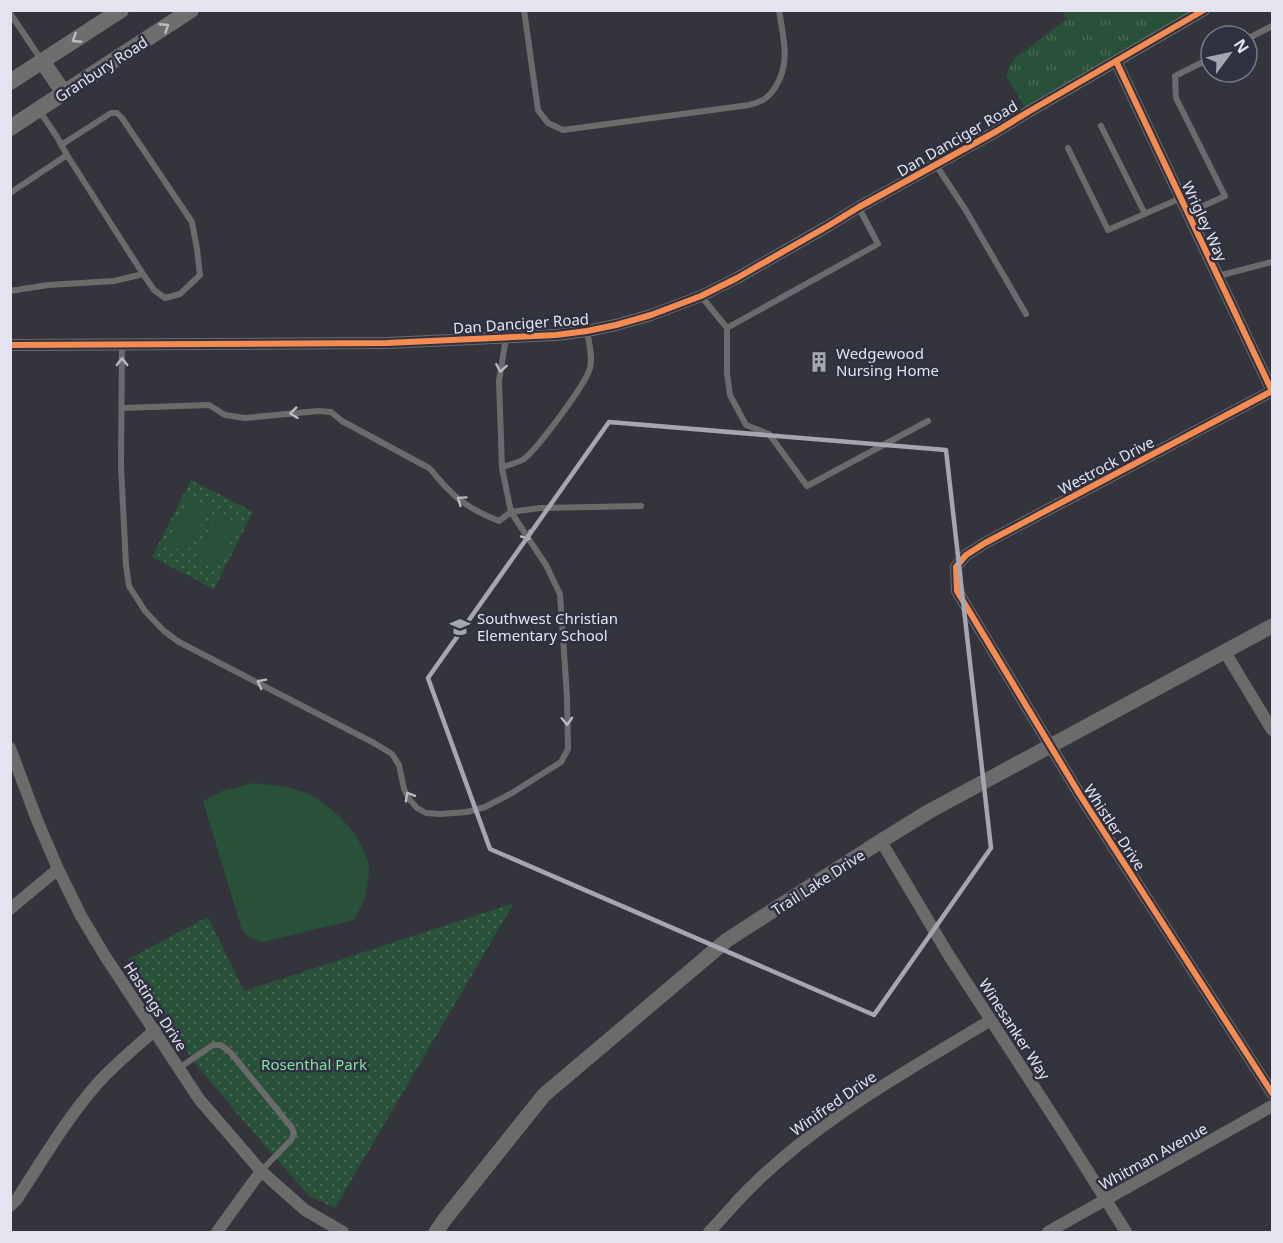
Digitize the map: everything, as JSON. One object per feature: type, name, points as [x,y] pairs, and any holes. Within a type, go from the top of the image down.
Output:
[{"type":"main road","points":[[10,82],[121,10]]},
{"type":"main road","name":"Granbury Road","points":[[10,128],[191,10]]},
{"type":"main road","points":[[42,62],[64,93]]},
{"type":"street","name":"Dan Danciger Road","points":[[10,345],[387,343],[556,335],[616,325],[651,315],[701,296],[736,278],[997,131],[1204,10]]},
{"type":"street","name":"Wrigley Way","points":[[1116,61],[1272,391]]},
{"type":"street","name":"Westrock Drive","points":[[956,567],[966,555],[985,543],[1272,391]]},
{"type":"street","name":"Whistler Drive","points":[[956,567],[957,591],[1050,746],[1272,1093]]},
{"type":"street","name":"Trail Lake Drive","points":[[436,1233],[544,1095],[727,940],[928,812],[1272,626]]},
{"type":"street","points":[[1225,652],[1272,730]]},
{"type":"street","name":"Hastings Drive","points":[[10,748],[37,820],[81,916],[200,1099],[261,1171],[305,1210],[343,1233]]},
{"type":"street","name":"Winesanker Way","points":[[881,841],[948,954],[1126,1233]]},
{"type":"street","points":[[10,909],[58,868]]},
{"type":"street","name":"Winifred Drive","points":[[709,1233],[753,1185],[801,1144],[859,1101],[991,1020]]},
{"type":"street","points":[[10,1206],[96,1085],[119,1061],[155,1030]]},
{"type":"street","name":"Whitman Avenue","points":[[1048,1233],[1272,1106]]},
{"type":"street","points":[[217,1233],[261,1171]]},
{"type":"lane","points":[[524,10],[538,110],[548,123],[563,130],[749,105],[765,99],[773,91],[785,67],[786,57],[779,10]]},
{"type":"lane","points":[[10,14],[42,62]]},
{"type":"lane","points":[[1188,213],[1225,196],[1176,98],[1175,76],[1199,64]]},
{"type":"lane","points":[[39,110],[61,145],[68,155],[143,274],[154,290],[165,298],[180,294],[200,275],[192,222],[117,113],[111,113],[61,145]]},
{"type":"lane","points":[[1101,126],[1145,214]]},
{"type":"lane","points":[[1068,148],[1108,230],[1181,198]]},
{"type":"lane","points":[[10,193],[68,155]]},
{"type":"lane","points":[[935,165],[965,209],[1026,314]]},
{"type":"lane","points":[[727,328],[878,244],[859,207]]},
{"type":"lane","points":[[1218,276],[1272,262]]},
{"type":"lane","points":[[10,291],[48,285],[114,281],[143,274]]},
{"type":"lane","points":[[701,296],[727,328],[727,373],[730,395],[746,425],[769,434],[807,486],[928,421]]},
{"type":"lane","points":[[502,467],[515,464],[534,450],[586,379],[591,363],[587,331]]},
{"type":"lane","points":[[122,344],[121,466],[126,566],[129,586],[145,611],[164,631],[179,642],[392,754],[399,765],[404,789],[409,799],[417,808],[426,813],[440,814],[467,812],[485,807],[561,762],[568,749],[560,594],[546,565],[511,512],[502,467],[499,381],[506,338]]},
{"type":"lane","points":[[122,408],[209,405],[225,415],[246,418],[318,411],[331,412],[342,421],[429,468],[457,498],[488,517],[499,520],[511,512],[540,508],[641,506]]},
{"type":"lane","points":[[179,1068],[213,1045],[221,1045],[231,1053],[292,1128],[294,1134],[291,1140],[261,1171]]},
{"type":"highlighted area","points":[[609,422],[946,450],[991,848],[874,1015],[490,849],[428,678]]},
{"type":"green space","points":[[1062,11],[1202,11],[1028,112],[1006,76],[1009,67],[1015,58],[1067,19]]},
{"type":"green space","points":[[191,480],[253,512],[214,589],[152,557]]},
{"type":"green space","points":[[190,497],[210,508],[186,554],[166,543]]},
{"type":"green space","points":[[219,513],[239,524],[215,569],[195,558]]},
{"type":"green space","points":[[254,783],[291,788],[315,797],[336,813],[354,833],[366,856],[369,870],[365,897],[354,920],[263,942],[249,937],[242,930],[203,801],[222,791]]},
{"type":"green space","name":"Rosenthal Park","points":[[514,903],[335,1208],[309,1196],[194,1062],[128,959],[208,917],[244,991]]},
{"type":"cycle path","points":[[10,345],[387,343],[556,335],[616,325],[651,315],[701,296],[737,278],[997,131],[1204,10]]},
{"type":"cycle path","points":[[1116,61],[1272,391],[966,555],[956,567],[957,591],[1080,795],[1272,1093]]},
{"type":"place","name":"Wedgewood Nursing Home","points":[[819,362]]},
{"type":"place","name":"Southwest Christian Elementary School","points":[[460,627]]}]
